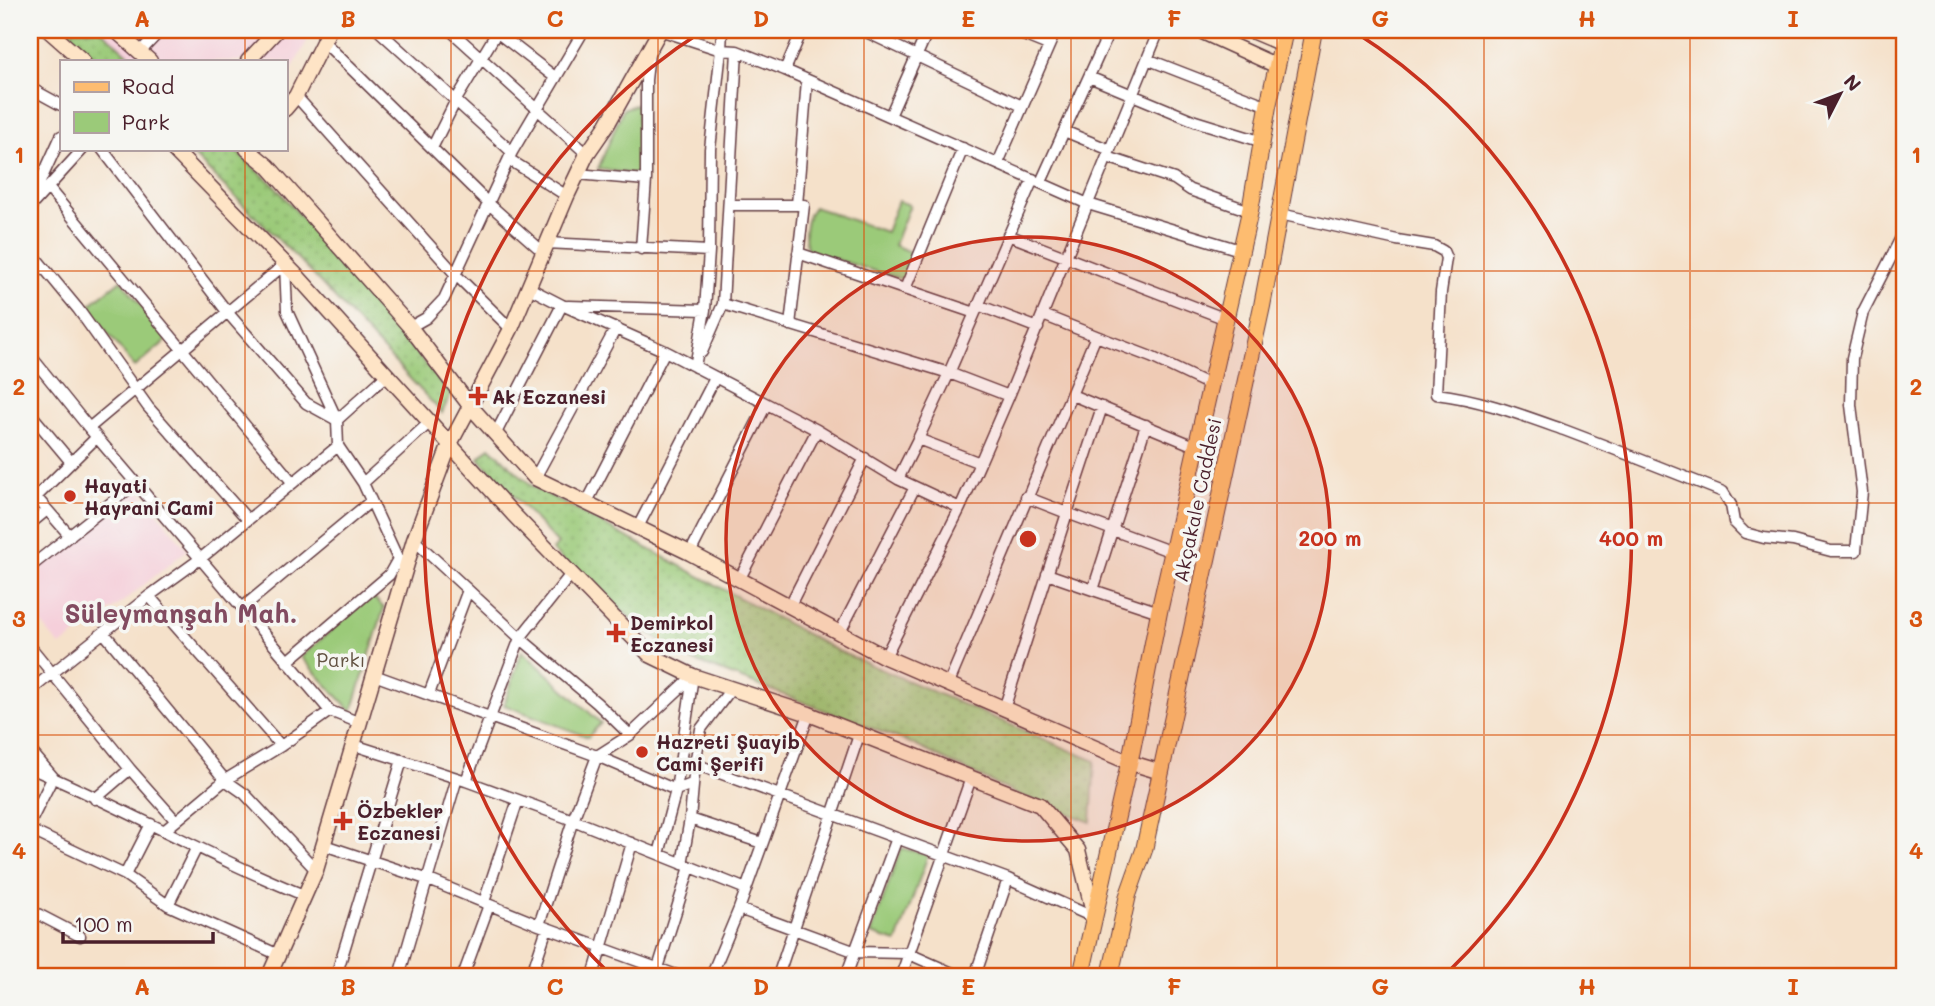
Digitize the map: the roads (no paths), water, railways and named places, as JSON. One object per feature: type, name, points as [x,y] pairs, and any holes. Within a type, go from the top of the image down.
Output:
[{"type":"main road","points":[[48,30],[82,60]]},
{"type":"main road","points":[[115,30],[145,56]]},
{"type":"main road","points":[[249,60],[277,30]]},
{"type":"main road","points":[[269,976],[316,870],[374,675],[402,564],[414,540],[450,444],[511,329],[587,154],[607,125],[649,45],[660,30]]},
{"type":"main road","points":[[1198,30],[1277,66]]},
{"type":"main road","points":[[1249,30],[1283,37]]},
{"type":"main road","name":"Akçakale Caddesi","points":[[1110,976],[1128,895],[1144,850],[1262,306],[1314,30]]},
{"type":"main road","points":[[287,107],[296,96],[326,35]]},
{"type":"main road","name":"Akçakale Caddesi","points":[[1081,976],[1172,552],[1250,211],[1283,37]]},
{"type":"main road","points":[[174,150],[285,264],[571,574],[650,655],[693,676],[809,714],[1040,805],[1078,850],[1095,918]]},
{"type":"main road","points":[[251,150],[410,327],[471,407],[535,478],[690,553],[885,657],[1128,762],[1161,772]]},
{"type":"street","points":[[145,56],[161,30]]},
{"type":"street","points":[[378,30],[456,100],[511,156],[567,196]]},
{"type":"street","points":[[450,30],[482,56],[587,154]]},
{"type":"street","points":[[410,327],[426,318],[444,299],[511,156],[584,30]]},
{"type":"street","points":[[660,30],[721,50],[737,51],[785,69],[1088,204],[1240,250]]},
{"type":"street","points":[[695,367],[705,310],[709,251],[710,149],[722,30]]},
{"type":"street","points":[[785,69],[802,30]]},
{"type":"street","points":[[862,30],[1022,106]]},
{"type":"street","points":[[890,116],[928,30]]},
{"type":"street","points":[[1011,30],[1048,45]]},
{"type":"street","points":[[998,163],[1056,30]]},
{"type":"street","points":[[898,479],[949,373],[1008,235],[1064,131],[1110,30]]},
{"type":"street","points":[[885,657],[961,508],[1038,328],[1159,30]]},
{"type":"street","points":[[432,148],[496,31],[556,78]]},
{"type":"street","points":[[326,35],[432,148],[488,203],[545,247],[594,244],[641,249],[709,251]]},
{"type":"street","points":[[641,249],[646,180],[646,80],[649,45]]},
{"type":"street","points":[[695,367],[723,304],[737,51]]},
{"type":"street","points":[[1147,59],[1268,106]]},
{"type":"street","points":[[1089,76],[1195,121],[1263,142]]},
{"type":"street","points":[[797,205],[807,80]]},
{"type":"street","points":[[30,89],[60,104]]},
{"type":"street","points":[[296,96],[457,276],[511,329]]},
{"type":"street","points":[[1064,131],[1109,154],[1174,179],[1191,190],[1250,211]]},
{"type":"street","points":[[30,205],[60,138]]},
{"type":"street","points":[[905,289],[963,148]]},
{"type":"street","points":[[30,205],[49,189],[82,150]]},
{"type":"street","points":[[103,150],[228,313],[306,403],[337,421]]},
{"type":"street","points":[[577,174],[646,180]]},
{"type":"street","points":[[49,189],[293,483]]},
{"type":"street","points":[[729,205],[804,205],[790,325]]},
{"type":"street","points":[[1280,214],[1434,246],[1443,251],[1446,258],[1441,292],[1436,394],[1515,412],[1628,454],[1723,492],[1731,505],[1734,522],[1745,533],[1831,551],[1856,551],[1862,492],[1851,405],[1852,358],[1863,312],[1905,230]]},
{"type":"street","points":[[1008,235],[1226,319]]},
{"type":"street","points":[[30,251],[78,309],[148,407],[248,520]]},
{"type":"street","points":[[798,253],[905,289],[1038,328]]},
{"type":"street","points":[[89,428],[285,264]]},
{"type":"street","points":[[285,264],[287,311],[337,421],[338,446],[363,483],[402,564],[287,662]]},
{"type":"street","points":[[528,288],[665,351],[817,430],[898,479],[961,508]]},
{"type":"street","points":[[723,304],[949,373],[1009,397]]},
{"type":"street","points":[[562,305],[705,310]]},
{"type":"street","points":[[496,433],[562,305]]},
{"type":"street","points":[[1043,315],[1151,357],[1210,385]]},
{"type":"street","points":[[535,478],[616,328]]},
{"type":"street","points":[[948,685],[1096,336]]},
{"type":"street","points":[[587,502],[665,351]]},
{"type":"street","points":[[30,356],[330,710],[360,723]]},
{"type":"street","points":[[337,421],[387,375]]},
{"type":"street","points":[[638,527],[715,378]]},
{"type":"street","points":[[1072,395],[1197,447]]},
{"type":"street","points":[[690,553],[766,405]]},
{"type":"street","points":[[1004,709],[1102,407]]},
{"type":"street","points":[[30,413],[71,462]]},
{"type":"street","points":[[363,483],[430,422]]},
{"type":"street","points":[[1093,590],[1146,425]]},
{"type":"street","points":[[739,580],[817,430]]},
{"type":"street","points":[[71,536],[33,493],[97,438]]},
{"type":"street","points":[[918,439],[980,463]]},
{"type":"street","points":[[30,691],[200,559],[338,446]]},
{"type":"street","points":[[789,607],[866,458]]},
{"type":"street","points":[[30,567],[136,483]]},
{"type":"street","points":[[839,634],[915,487]]},
{"type":"street","points":[[1026,497],[1172,552]]},
{"type":"street","points":[[242,608],[371,501]]},
{"type":"street","points":[[30,524],[47,509]]},
{"type":"street","points":[[414,540],[630,736]]},
{"type":"street","points":[[399,976],[462,779],[490,718],[520,638],[571,574]]},
{"type":"street","points":[[1047,574],[1159,612]]},
{"type":"street","points":[[429,694],[468,590]]},
{"type":"street","points":[[149,596],[281,746]]},
{"type":"street","points":[[104,633],[225,780],[246,794],[316,870]]},
{"type":"street","points":[[30,646],[176,821]]},
{"type":"street","points":[[374,675],[597,756],[676,790],[692,784]]},
{"type":"street","points":[[531,976],[573,820],[597,756],[630,736],[693,676]]},
{"type":"street","points":[[659,854],[676,790],[693,676]]},
{"type":"street","points":[[659,971],[686,866],[692,784],[701,729],[731,689]]},
{"type":"street","points":[[165,830],[225,780],[281,746],[330,710]]},
{"type":"street","points":[[711,976],[739,909],[809,714]]},
{"type":"street","points":[[778,976],[859,735]]},
{"type":"street","points":[[354,745],[462,779],[746,889]]},
{"type":"street","points":[[30,750],[53,778]]},
{"type":"street","points":[[336,976],[402,760]]},
{"type":"street","points":[[695,764],[1008,879],[1095,918]]},
{"type":"street","points":[[30,768],[165,830],[253,875],[306,896]]},
{"type":"street","points":[[95,799],[130,769]]},
{"type":"street","points":[[30,823],[53,778]]},
{"type":"street","points":[[901,976],[971,778]]},
{"type":"street","points":[[463,976],[518,800]]},
{"type":"street","points":[[690,819],[762,843]]},
{"type":"street","points":[[125,875],[151,824]]},
{"type":"street","points":[[30,830],[125,875],[168,905],[279,955]]},
{"type":"street","points":[[846,976],[897,838]]},
{"type":"street","points":[[593,976],[632,844]]},
{"type":"street","points":[[324,845],[429,880],[659,971],[679,976]]},
{"type":"street","points":[[168,905],[197,847]]},
{"type":"street","points":[[975,976],[1008,879]]},
{"type":"street","points":[[739,909],[856,952],[907,953],[960,976]]},
{"type":"street","points":[[30,910],[80,936]]},
{"type":"place","name":"Ak Eczanesi","points":[[478,396]]},
{"type":"place","name":"Hayati Hayrani Cami","points":[[70,496]]},
{"type":"place","name":"Demirkol Eczanesi","points":[[616,633]]},
{"type":"place","name":"Hazreti Şuayib Cami Şerifi","points":[[642,752]]},
{"type":"place","name":"Özbekler Eczanesi","points":[[343,821]]},
{"type":"district","name":"Süleymanşah Mah.","points":[[181,613]]},
{"type":"park label","name":"Parkı","points":[[341,659]]}]
